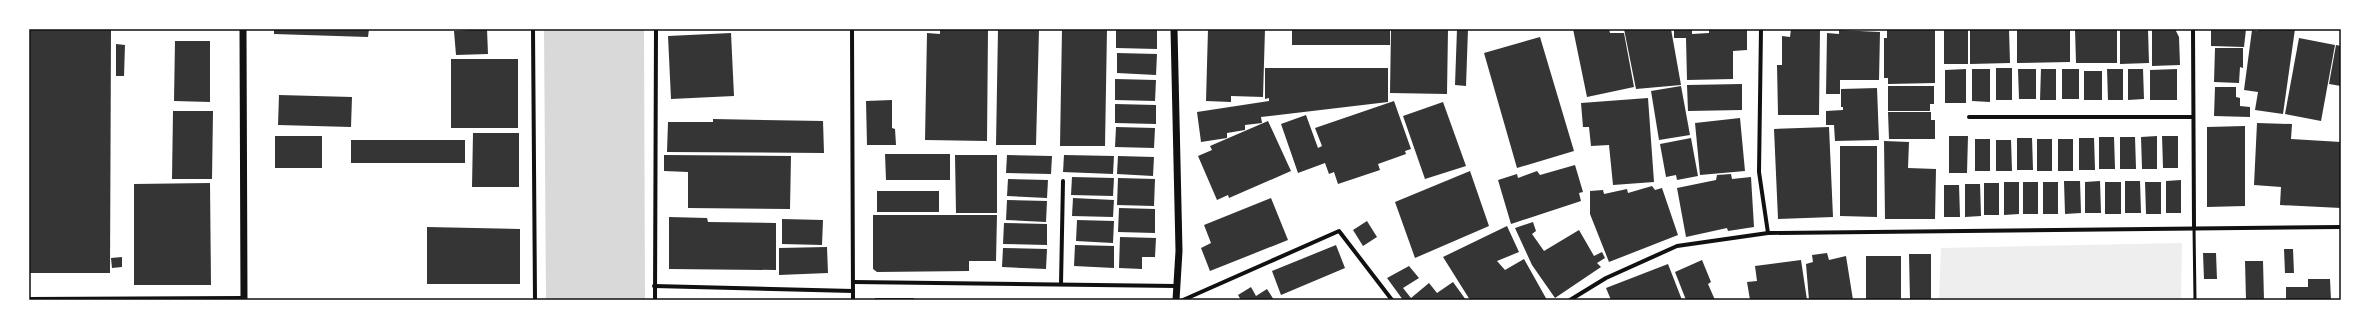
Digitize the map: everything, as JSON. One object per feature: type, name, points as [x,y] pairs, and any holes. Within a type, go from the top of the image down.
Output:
[{"type":"street","points":[[29,299],[244,299],[243,29]]},
{"type":"street","points":[[533,29],[535,300]]},
{"type":"street","points":[[654,300],[656,29]]},
{"type":"street","points":[[852,29],[853,300]]},
{"type":"street","points":[[1174,29],[1179,251],[1176,300]]},
{"type":"street","points":[[1761,29],[1759,172],[1768,233]]},
{"type":"street","points":[[2193,29],[2194,227]]},
{"type":"street","points":[[1969,117],[2193,117]]},
{"type":"street","points":[[1061,284],[1063,181]]},
{"type":"street","points":[[1570,300],[1606,278],[1677,246],[1768,233],[2194,227],[2341,227]]},
{"type":"street","points":[[1183,300],[1339,232],[1392,300]]},
{"type":"street","points":[[853,282],[1176,286]]},
{"type":"street","points":[[654,286],[853,290]]},
{"type":"lane","points":[[2194,227],[2195,300]]},
{"type":"shaded area","points":[[544,29],[644,29],[645,300],[546,300]]},
{"type":"shaded area","points":[[2182,243],[2181,300],[1939,300],[1941,248]]},
{"type":"building","points":[[29,29],[111,29],[110,273],[29,273]]},
{"type":"building","points":[[274,29],[369,29],[368,37],[274,34]]},
{"type":"building","points":[[487,29],[488,54],[456,55],[454,31]]},
{"type":"building","points":[[940,29],[988,29],[987,141],[925,140],[927,33],[940,34]]},
{"type":"building","points":[[998,29],[1039,29],[1036,145],[996,145]]},
{"type":"building","points":[[1062,29],[1107,29],[1105,146],[1060,146]]},
{"type":"building","points":[[1116,29],[1157,29],[1157,49],[1116,48]]},
{"type":"building","points":[[1208,29],[1265,29],[1263,97],[1231,96],[1231,102],[1206,101]]},
{"type":"building","points":[[1292,29],[1390,29],[1390,45],[1292,45]]},
{"type":"building","points":[[1391,29],[1448,29],[1447,94],[1390,93]]},
{"type":"building","points":[[1457,29],[1468,29],[1466,86],[1455,85]]},
{"type":"building","points":[[1573,29],[1609,29],[1610,33],[1624,33],[1634,87],[1587,97]]},
{"type":"building","points":[[1624,29],[1671,29],[1681,85],[1636,89]]},
{"type":"building","points":[[1674,29],[1692,29],[1692,34],[1709,33],[1709,29],[1747,29],[1747,50],[1733,51],[1733,79],[1687,80],[1686,38],[1674,38]]},
{"type":"building","points":[[1791,29],[1820,29],[1819,115],[1778,115],[1777,65],[1782,65],[1782,36],[1790,37]]},
{"type":"building","points":[[1887,29],[1935,29],[1935,83],[1888,84],[1888,78],[1884,78],[1884,38],[1887,38]]},
{"type":"building","points":[[1944,29],[1968,29],[1968,64],[1944,64]]},
{"type":"building","points":[[1970,29],[2009,29],[2010,63],[1970,64]]},
{"type":"building","points":[[2017,29],[2070,29],[2070,62],[2017,63]]},
{"type":"building","points":[[2075,29],[2117,29],[2117,63],[2076,63]]},
{"type":"building","points":[[2120,29],[2148,29],[2149,63],[2120,64]]},
{"type":"building","points":[[2152,29],[2175,29],[2179,37],[2180,65],[2152,66]]},
{"type":"building","points":[[2211,29],[2246,29],[2244,47],[2211,46]]},
{"type":"building","points":[[2258,29],[2295,29],[2283,114],[2255,110],[2258,92],[2244,90],[2252,30],[2258,31]]},
{"type":"building","points":[[1839,30],[1880,32],[1879,80],[1840,80],[1840,94],[1826,94],[1827,33],[1839,34]]},
{"type":"building","points":[[731,33],[734,96],[671,99],[668,36]]},
{"type":"building","points":[[1540,37],[1574,151],[1517,168],[1484,53]]},
{"type":"building","points":[[2299,38],[2335,45],[2321,121],[2285,114]]},
{"type":"building","points":[[175,41],[210,41],[210,102],[174,101]]},
{"type":"building","points":[[116,44],[125,45],[124,76],[116,76]]},
{"type":"building","points":[[2336,45],[2341,46],[2341,86],[2329,84]]},
{"type":"building","points":[[2215,48],[2243,48],[2243,68],[2240,67],[2239,83],[2214,82]]},
{"type":"building","points":[[1117,53],[1157,54],[1156,75],[1117,73]]},
{"type":"building","points":[[451,59],[518,59],[518,128],[451,128]]},
{"type":"building","points":[[1265,68],[1388,68],[1388,102],[1261,117],[1262,123],[1245,125],[1245,130],[1227,133],[1227,138],[1201,142],[1197,112],[1269,101],[1269,98],[1265,99]]},
{"type":"building","points":[[1996,68],[2012,68],[2012,100],[1996,100]]},
{"type":"building","points":[[1966,69],[1966,103],[1945,103],[1945,70]]},
{"type":"building","points":[[1972,69],[1990,69],[1990,102],[1972,101]]},
{"type":"building","points":[[2018,69],[2036,69],[2036,99],[2019,99]]},
{"type":"building","points":[[2041,69],[2056,69],[2056,100],[2040,100]]},
{"type":"building","points":[[2062,69],[2079,69],[2079,99],[2062,99]]},
{"type":"building","points":[[2107,69],[2123,69],[2123,100],[2108,100]]},
{"type":"building","points":[[2128,69],[2143,69],[2144,99],[2128,100]]},
{"type":"building","points":[[2177,69],[2177,100],[2150,100],[2150,70]]},
{"type":"building","points":[[2084,71],[2102,71],[2102,100],[2084,100]]},
{"type":"building","points":[[1115,79],[1156,80],[1155,101],[1115,100]]},
{"type":"building","points":[[1742,84],[1742,110],[1688,111],[1687,85]]},
{"type":"building","points":[[1681,86],[1690,135],[1659,140],[1651,91]]},
{"type":"building","points":[[1888,86],[1934,86],[1934,104],[1930,104],[1930,111],[1888,111]]},
{"type":"building","points":[[2215,87],[2236,87],[2236,97],[2240,98],[2240,106],[2250,107],[2250,117],[2214,116]]},
{"type":"building","points":[[1877,88],[1879,140],[1835,141],[1834,125],[1826,125],[1826,111],[1843,110],[1843,107],[1841,107],[1841,89]]},
{"type":"building","points":[[279,95],[352,97],[351,127],[278,125]]},
{"type":"building","points":[[1648,98],[1654,182],[1613,185],[1609,145],[1591,146],[1589,127],[1583,127],[1581,103]]},
{"type":"building","points":[[892,100],[892,128],[895,129],[896,145],[867,145],[866,101]]},
{"type":"building","points":[[1394,101],[1411,149],[1405,151],[1406,154],[1378,164],[1380,170],[1338,184],[1334,172],[1329,174],[1325,163],[1298,173],[1281,124],[1306,115],[1318,148],[1322,146],[1315,128]]},
{"type":"building","points":[[1443,102],[1466,166],[1425,179],[1403,116]]},
{"type":"building","points":[[1115,104],[1156,105],[1156,124],[1115,123]]},
{"type":"building","points":[[173,111],[213,111],[212,179],[172,179]]},
{"type":"building","points":[[1888,112],[1931,112],[1931,120],[1935,120],[1935,139],[1889,139]]},
{"type":"building","points":[[1740,118],[1745,171],[1700,175],[1695,123]]},
{"type":"building","points":[[713,119],[823,121],[824,153],[667,152],[668,122],[713,122]]},
{"type":"building","points":[[1268,121],[1291,171],[1229,198],[1228,195],[1217,200],[1198,156],[1212,150],[1210,146]]},
{"type":"building","points":[[2257,123],[2292,124],[2291,139],[2341,142],[2341,208],[2280,205],[2281,187],[2254,185]]},
{"type":"building","points":[[2245,126],[2245,206],[2207,207],[2207,127]]},
{"type":"building","points":[[1116,127],[1155,128],[1154,148],[1115,147]]},
{"type":"building","points":[[1829,127],[1833,217],[1778,219],[1774,129]]},
{"type":"building","points":[[473,133],[519,133],[519,187],[472,187]]},
{"type":"building","points":[[275,136],[322,136],[322,168],[275,168]]},
{"type":"building","points":[[1949,136],[1968,136],[1967,173],[1949,173]]},
{"type":"building","points":[[2157,136],[2157,169],[2142,169],[2141,137]]},
{"type":"building","points":[[2162,136],[2178,136],[2178,168],[2163,168]]},
{"type":"building","points":[[2099,137],[2114,137],[2115,169],[2099,169]]},
{"type":"building","points":[[2120,137],[2135,137],[2136,169],[2120,169]]},
{"type":"building","points":[[1691,138],[1698,176],[1677,180],[1676,175],[1666,177],[1660,144]]},
{"type":"building","points":[[2017,138],[2032,138],[2033,170],[2017,170]]},
{"type":"building","points":[[2079,138],[2094,138],[2095,170],[2079,170]]},
{"type":"building","points":[[1975,139],[1990,139],[1990,171],[1975,171]]},
{"type":"building","points":[[2037,139],[2052,139],[2052,171],[2037,171]]},
{"type":"building","points":[[2058,139],[2073,139],[2073,171],[2058,171]]},
{"type":"building","points":[[351,140],[465,140],[465,163],[351,163]]},
{"type":"building","points":[[1996,140],[2011,140],[2012,171],[1996,171]]},
{"type":"building","points":[[1884,141],[1909,142],[1908,168],[1936,169],[1935,219],[1885,219]]},
{"type":"building","points":[[1840,146],[1877,146],[1877,217],[1840,216]]},
{"type":"building","points":[[885,154],[950,154],[950,180],[886,180]]},
{"type":"building","points":[[664,155],[791,156],[790,209],[688,208],[688,172],[664,171]]},
{"type":"building","points":[[955,155],[997,155],[997,213],[956,213]]},
{"type":"building","points":[[1007,155],[1052,156],[1051,174],[1006,173]]},
{"type":"building","points":[[1064,155],[1114,156],[1113,174],[1063,172]]},
{"type":"building","points":[[1118,156],[1154,157],[1153,176],[1117,174]]},
{"type":"building","points":[[1575,165],[1583,192],[1579,193],[1581,201],[1511,224],[1498,180],[1517,174],[1518,178],[1537,171],[1540,175]]},
{"type":"building","points":[[1470,171],[1489,226],[1415,258],[1395,202]]},
{"type":"building","points":[[1731,174],[1732,179],[1751,177],[1754,227],[1728,231],[1727,228],[1686,237],[1677,188],[1716,180],[1717,175]]},
{"type":"building","points":[[1072,177],[1114,178],[1113,196],[1071,195]]},
{"type":"building","points":[[1118,178],[1155,179],[1154,206],[1117,205]]},
{"type":"building","points":[[1008,179],[1048,180],[1047,198],[1007,196]]},
{"type":"building","points":[[2181,180],[2181,213],[2166,213],[2166,181]]},
{"type":"building","points":[[2064,181],[2080,181],[2081,213],[2065,214]]},
{"type":"building","points":[[2100,181],[2101,213],[2085,213],[2085,182]]},
{"type":"building","points":[[2125,181],[2140,181],[2141,213],[2125,213]]},
{"type":"building","points":[[2004,182],[2019,182],[2019,214],[2004,215]]},
{"type":"building","points":[[2023,182],[2038,182],[2038,214],[2023,214]]},
{"type":"building","points":[[2043,182],[2058,182],[2058,214],[2043,214]]},
{"type":"building","points":[[2105,182],[2121,182],[2121,214],[2105,214]]},
{"type":"building","points":[[2145,182],[2161,182],[2161,214],[2146,214]]},
{"type":"building","points":[[210,183],[211,285],[134,285],[134,184]]},
{"type":"building","points":[[1984,183],[1999,183],[1999,215],[1984,215]]},
{"type":"building","points":[[1965,184],[1980,184],[1981,216],[1965,217]]},
{"type":"building","points":[[1944,185],[1959,185],[1960,217],[1944,217]]},
{"type":"building","points":[[1652,186],[1655,190],[1662,188],[1678,235],[1609,262],[1590,214],[1590,191],[1603,190],[1604,194],[1627,189],[1628,193]]},
{"type":"building","points":[[877,191],[939,191],[939,212],[877,212]]},
{"type":"building","points":[[1073,198],[1114,200],[1113,217],[1072,216]]},
{"type":"building","points":[[1271,198],[1288,240],[1210,271],[1201,248],[1211,243],[1204,225]]},
{"type":"building","points":[[1007,200],[1047,201],[1046,222],[1006,220]]},
{"type":"building","points":[[1119,208],[1155,209],[1155,233],[1118,232]]},
{"type":"building","points":[[873,215],[997,215],[996,261],[969,261],[969,271],[877,272],[873,269]]},
{"type":"building","points":[[669,217],[707,218],[708,222],[776,223],[776,270],[669,269]]},
{"type":"building","points":[[782,219],[823,220],[822,245],[782,244]]},
{"type":"building","points":[[1077,220],[1114,221],[1113,243],[1076,241]]},
{"type":"building","points":[[1367,221],[1377,237],[1363,246],[1353,230]]},
{"type":"building","points":[[1533,222],[1536,231],[1532,234],[1544,251],[1579,230],[1594,256],[1602,252],[1605,258],[1597,263],[1601,267],[1555,298],[1532,265],[1515,228]]},
{"type":"building","points":[[1004,223],[1047,224],[1047,245],[1003,244]]},
{"type":"building","points":[[1507,226],[1519,252],[1497,261],[1505,270],[1524,259],[1547,300],[1470,300],[1443,257]]},
{"type":"building","points":[[427,227],[520,229],[520,284],[427,284]]},
{"type":"building","points":[[1120,237],[1156,238],[1155,257],[1142,257],[1142,269],[1119,268]]},
{"type":"building","points":[[1075,245],[1114,246],[1114,268],[1074,266]]},
{"type":"building","points":[[1336,245],[1345,268],[1281,295],[1272,271]]},
{"type":"building","points":[[827,247],[828,273],[779,275],[779,248]]},
{"type":"building","points":[[1003,248],[1047,249],[1046,269],[1002,267]]},
{"type":"building","points":[[2284,249],[2293,249],[2294,273],[2285,273]]},
{"type":"building","points":[[1827,253],[1829,260],[1846,256],[1853,300],[1809,300],[1806,264],[1813,262],[1812,255]]},
{"type":"building","points":[[2203,253],[2216,253],[2217,279],[2204,279]]},
{"type":"building","points":[[1909,254],[1931,254],[1931,300],[1910,300]]},
{"type":"building","points":[[1866,256],[1901,256],[1901,300],[1866,300]]},
{"type":"building","points":[[122,257],[122,267],[112,268],[111,258]]},
{"type":"building","points":[[1702,260],[1711,282],[1708,284],[1715,300],[1686,300],[1675,272]]},
{"type":"building","points":[[1801,260],[1807,300],[1750,300],[1747,282],[1757,281],[1755,266]]},
{"type":"building","points":[[2245,261],[2263,261],[2264,300],[2246,300]]},
{"type":"building","points":[[1668,264],[1682,300],[1611,300],[1606,288]]},
{"type":"building","points":[[1409,266],[1419,278],[1403,288],[1411,298],[1429,283],[1437,293],[1453,282],[1466,300],[1403,300],[1387,278]]},
{"type":"building","points":[[2308,279],[2330,279],[2331,300],[2286,300],[2286,287],[2308,287]]},
{"type":"building","points":[[1251,287],[1256,296],[1267,289],[1274,300],[1241,300],[1238,295]]},
{"type":"building","points":[[875,298],[914,298],[914,300],[875,300]]}]
